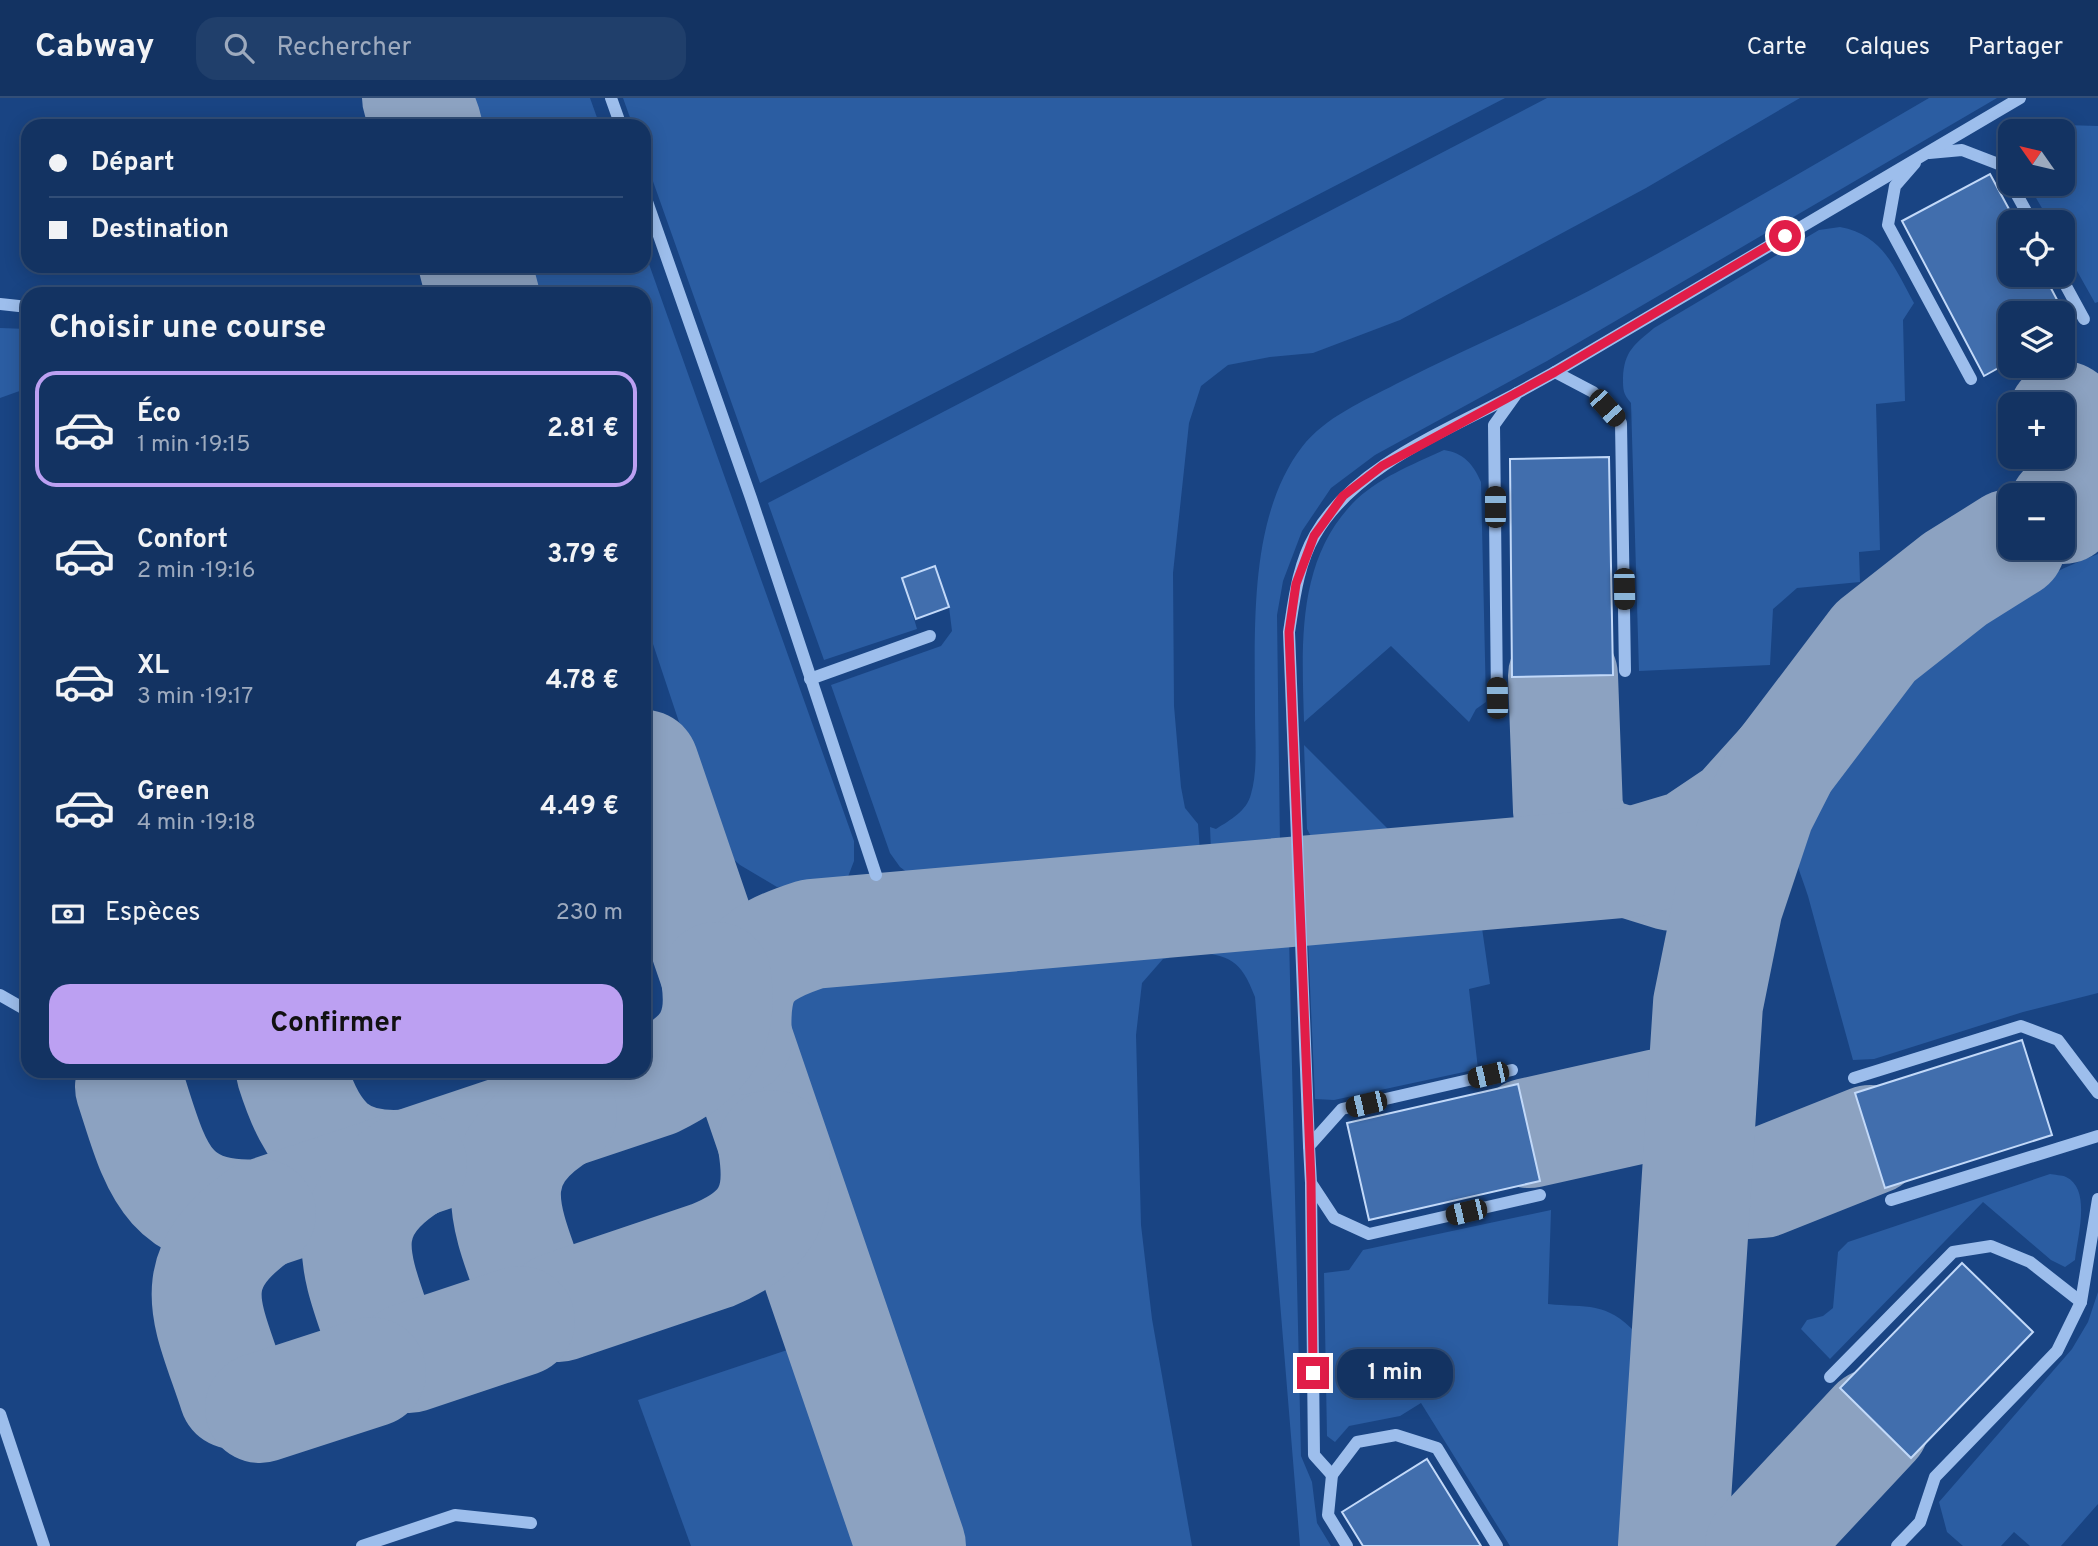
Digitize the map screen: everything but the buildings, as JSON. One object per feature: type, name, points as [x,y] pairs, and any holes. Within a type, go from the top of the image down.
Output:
[{"type":"lane","points":[[611,98],[618,119]]},
{"type":"lane","points":[[1332,1475],[1314,1455],[1311,1182],[1289,632],[1296,584],[1314,536],[1343,496],[1382,466],[1555,372],[2020,98]]},
{"type":"lane","points":[[1970,379],[1888,225],[1895,186],[1922,154],[1962,150],[1998,164]]},
{"type":"lane","points":[[651,213],[876,875]]},
{"type":"lane","points":[[2067,287],[2084,318]]},
{"type":"lane","points":[[0,304],[21,306]]},
{"type":"lane","points":[[1555,372],[1593,392],[1621,423],[1625,671]]},
{"type":"lane","points":[[1497,698],[1494,425],[1517,393]]},
{"type":"lane","points":[[810,679],[930,636]]},
{"type":"lane","points":[[0,995],[21,1007]]},
{"type":"lane","points":[[1854,1078],[2021,1026],[2057,1040],[2098,1093]]},
{"type":"lane","points":[[1309,1146],[1342,1109],[1512,1070]]},
{"type":"lane","points":[[1891,1200],[2098,1136]]},
{"type":"lane","points":[[1311,1182],[1334,1217],[1369,1234],[1539,1195]]},
{"type":"lane","points":[[1896,1546],[1920,1522],[1936,1477],[2057,1351],[2081,1302],[2098,1199]]},
{"type":"lane","points":[[1830,1377],[1953,1252],[1992,1246],[2030,1262],[2081,1302]]},
{"type":"lane","points":[[0,1414],[44,1546]]},
{"type":"lane","points":[[1347,1546],[1328,1515],[1332,1475],[1357,1442],[1396,1435],[1437,1448],[1497,1546]]},
{"type":"lane","points":[[362,1546],[455,1516],[531,1523]]},
{"type":"shaded area","points":[[470,98],[590,98],[598,119],[477,119]]},
{"type":"shaded area","points":[[623,98],[1505,98],[760,483],[651,176],[651,119],[630,119]]},
{"type":"shaded area","points":[[1547,98],[1800,98],[1646,188],[1400,320],[1313,353],[1228,365],[1201,386],[1189,423],[1173,573],[1174,706],[1181,787],[1185,808],[1198,824],[1200,852],[912,876],[900,867],[890,853],[831,685],[941,646],[952,631],[949,607],[935,567],[902,578],[917,629],[824,660],[768,503]]},
{"type":"shaded area","points":[[1929,98],[1997,98],[1547,361],[1375,455],[1331,488],[1302,531],[1283,581],[1277,615],[1280,845],[1211,852],[1210,827],[1216,829],[1237,814],[1246,805],[1251,794],[1256,755],[1256,612],[1263,540],[1284,475],[1311,436],[1358,403],[1609,280]]},
{"type":"shaded area","points":[[2076,125],[2098,126],[2098,302],[2095,303],[2075,267],[2075,210],[2043,210],[2035,196],[2076,196]]},
{"type":"shaded area","points":[[1840,227],[1867,237],[1886,254],[1914,303],[1903,320],[1905,401],[1876,404],[1880,550],[1859,552],[1860,582],[1797,588],[1773,609],[1770,665],[1639,671],[1631,403],[1623,386],[1628,355],[1654,328],[1819,230]]},
{"type":"shaded area","points":[[651,270],[854,841],[854,861],[846,882],[777,887],[740,865],[721,848],[651,638],[651,287],[534,287],[528,273],[651,273]]},
{"type":"shaded area","points":[[0,328],[21,329],[21,390],[0,398]]},
{"type":"shaded area","points":[[1444,450],[1467,460],[1481,482],[1486,702],[1476,709],[1469,722],[1391,646],[1304,722],[1306,607],[1321,552],[1334,527],[1362,495],[1395,473]]},
{"type":"shaded area","points":[[2098,554],[2098,993],[2023,1012],[1874,1059],[1853,1060],[1796,860],[1796,845],[1802,830],[1847,752],[1874,715],[1905,680],[1975,620],[2055,573]]},
{"type":"shaded area","points":[[1304,745],[1393,834],[1314,842],[1307,829]]},
{"type":"shaded area","points":[[1473,922],[1482,928],[1490,984],[1469,989],[1478,1069],[1334,1100],[1315,1099],[1308,941],[1313,934]]},
{"type":"shaded area","points":[[1289,936],[1301,1456],[1312,1482],[1317,1523],[1331,1546],[1300,1546],[1255,997],[1239,967],[1216,955],[1192,952],[1188,945]]},
{"type":"shaded area","points":[[1168,948],[1169,958],[1163,959],[1142,983],[1136,1035],[1141,1225],[1152,1319],[1192,1546],[963,1546],[787,1030],[790,1010],[804,987],[831,974]]},
{"type":"shaded area","points":[[2050,1174],[2064,1176],[2074,1183],[2081,1203],[2075,1260],[2065,1267],[2051,1260],[1983,1202],[1830,1359],[1801,1329],[1807,1320],[1823,1316],[1833,1308],[1838,1252],[1848,1242]]},
{"type":"shaded area","points":[[1551,1210],[1548,1304],[1585,1306],[1605,1311],[1636,1333],[1625,1546],[1510,1546],[1421,1403],[1400,1416],[1349,1426],[1335,1442],[1327,1436],[1324,1273],[1349,1270],[1363,1250]]},
{"type":"shaded area","points":[[2098,1292],[2098,1504],[2061,1546],[2030,1546],[2014,1532],[2001,1546],[1963,1546],[1947,1532],[1939,1502],[2072,1349],[2088,1322]]},
{"type":"shaded area","points":[[790,1349],[855,1546],[691,1546],[638,1400]]},
{"type":"taxiway","points":[[417,98],[424,119]]},
{"type":"taxiway","points":[[476,273],[482,287]]},
{"type":"taxiway","points":[[2075,440],[2083,464],[2083,476],[2075,497]]},
{"type":"taxiway","points":[[1673,1546],[1708,1004],[1728,905],[1760,809],[1784,762],[1875,642],[1955,579],[1998,552]]},
{"type":"taxiway","points":[[1563,676],[1568,811],[1578,838],[1598,853],[1672,876]]},
{"type":"taxiway","points":[[737,1040],[738,998],[750,969],[774,949],[812,934],[1633,862],[1690,845],[1739,812],[1784,762]]},
{"type":"taxiway","points":[[651,785],[911,1546]]},
{"type":"taxiway","points":[[130,1087],[147,1140],[168,1181],[184,1196],[203,1207],[229,1213],[261,1214],[655,1082],[686,1063],[707,1042],[717,1014],[716,977]]},
{"type":"taxiway","points":[[293,1078],[308,1114],[331,1145],[364,1162],[412,1164]]},
{"type":"taxiway","points":[[1529,1133],[1659,1104],[1671,1109],[1688,1123],[1699,1141],[1711,1175],[1735,1185],[1762,1183],[1870,1140]]},
{"type":"taxiway","points":[[533,1293],[508,1216],[506,1193],[509,1172],[519,1152],[536,1132],[562,1113]]},
{"type":"taxiway","points":[[559,1307],[713,1255],[747,1236],[759,1225],[772,1199],[775,1183],[773,1145]]},
{"type":"taxiway","points":[[383,1344],[359,1267],[359,1224],[369,1203],[386,1184],[412,1164]]},
{"type":"taxiway","points":[[234,1394],[209,1317],[209,1275],[218,1255],[235,1235],[261,1214]]},
{"type":"taxiway","points":[[409,1358],[520,1321]]},
{"type":"taxiway","points":[[260,1408],[371,1372]]},
{"type":"taxiway","points":[[1760,1546],[1875,1423]]},
{"type":"route","points":[[1313,1373],[1311,1182],[1289,632],[1296,584],[1314,536],[1343,496],[1382,466],[1555,372],[1785,236]]}]
